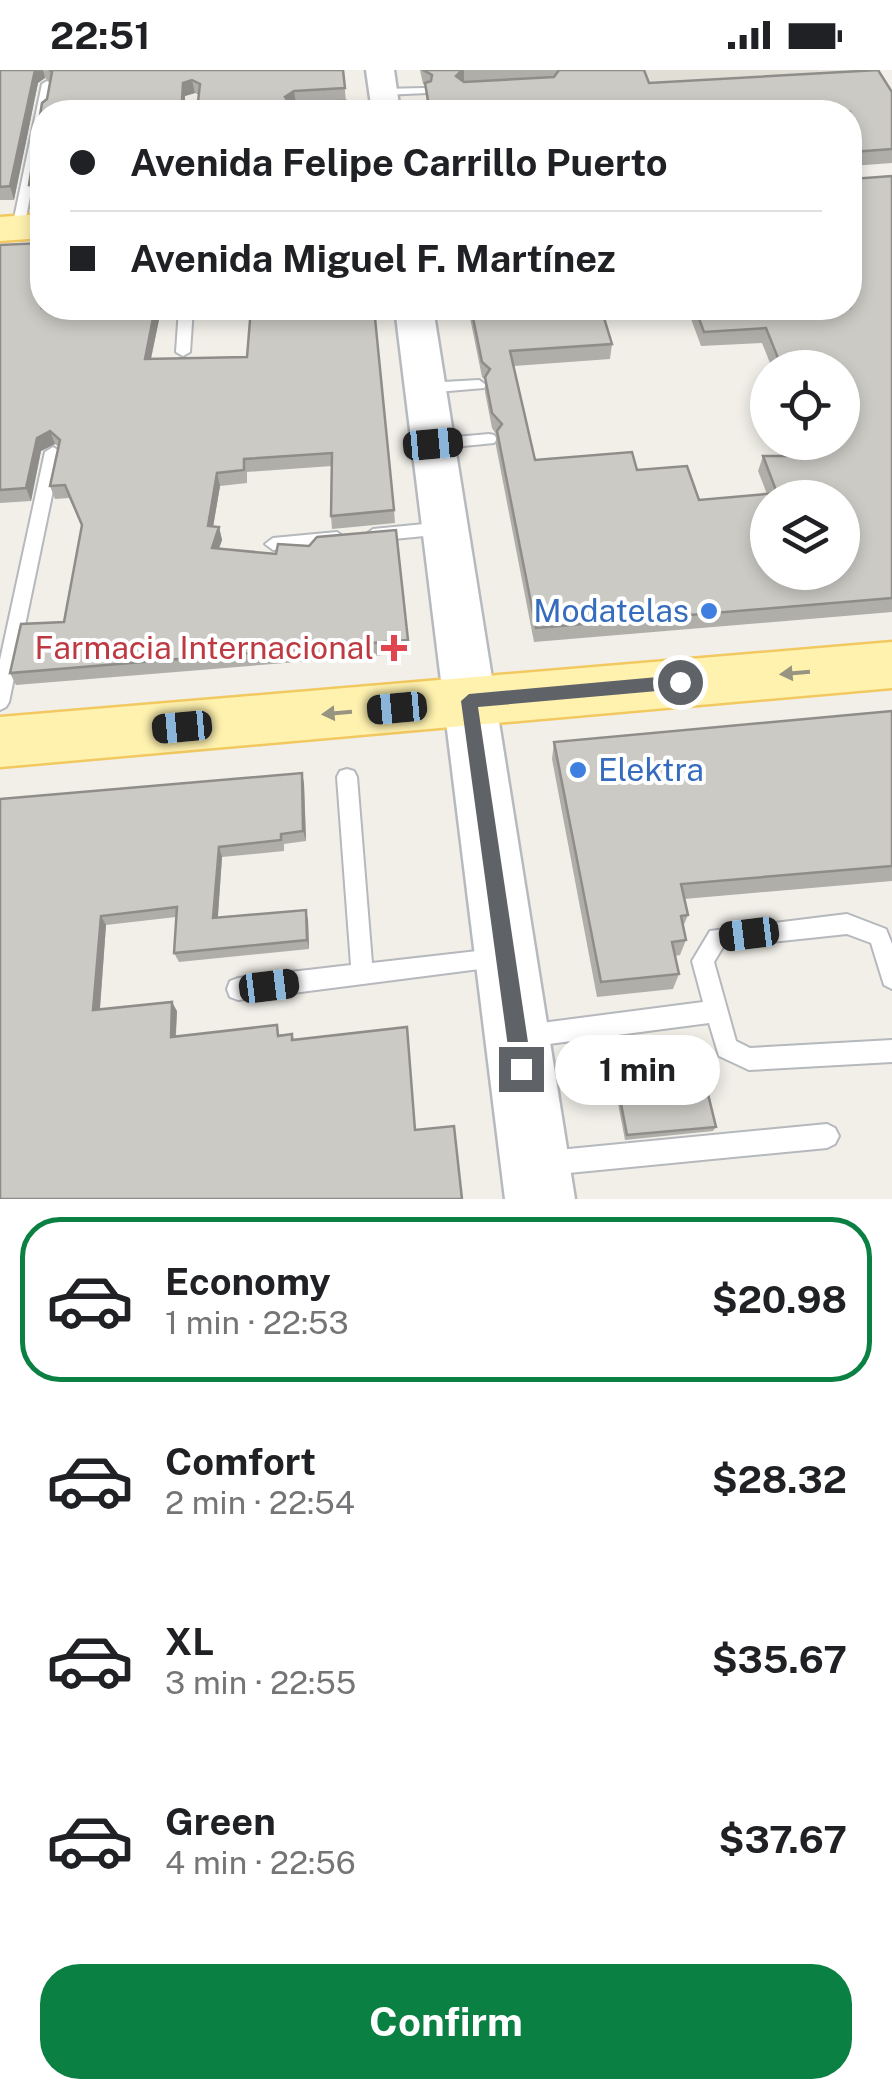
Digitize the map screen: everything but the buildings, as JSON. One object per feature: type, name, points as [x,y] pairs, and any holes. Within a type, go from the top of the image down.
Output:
[{"type":"main road","points":[[416,320],[537,1182]]},
{"type":"main road","points":[[0,742],[892,664]]},
{"type":"lane","points":[[44,100],[47,84]]},
{"type":"lane","points":[[384,95],[424,91]]},
{"type":"lane","points":[[20,227],[30,174]]},
{"type":"lane","points":[[183,352],[185,320]]},
{"type":"lane","points":[[425,388],[479,384]]},
{"type":"lane","points":[[433,444],[490,439]]},
{"type":"lane","points":[[0,702],[53,452]]},
{"type":"lane","points":[[273,544],[445,528]]},
{"type":"lane","points":[[347,778],[362,974]]},
{"type":"lane","points":[[892,978],[879,936],[848,924],[716,938],[703,961],[727,1048],[749,1059],[892,1051]]},
{"type":"lane","points":[[238,989],[505,957]]},
{"type":"lane","points":[[517,1038],[714,1011]]},
{"type":"lane","points":[[537,1182],[826,1136]]},
{"type":"shaded area","points":[[634,70],[864,70],[874,85],[645,96]]},
{"type":"place","name":"Modatelas","points":[[709,611]]},
{"type":"place","name":"Farmacia Internacional","points":[[394,648]]},
{"type":"place","name":"Elektra","points":[[578,770]]},
{"type":"route","points":[[521,1069],[469,701],[680,682]]}]
